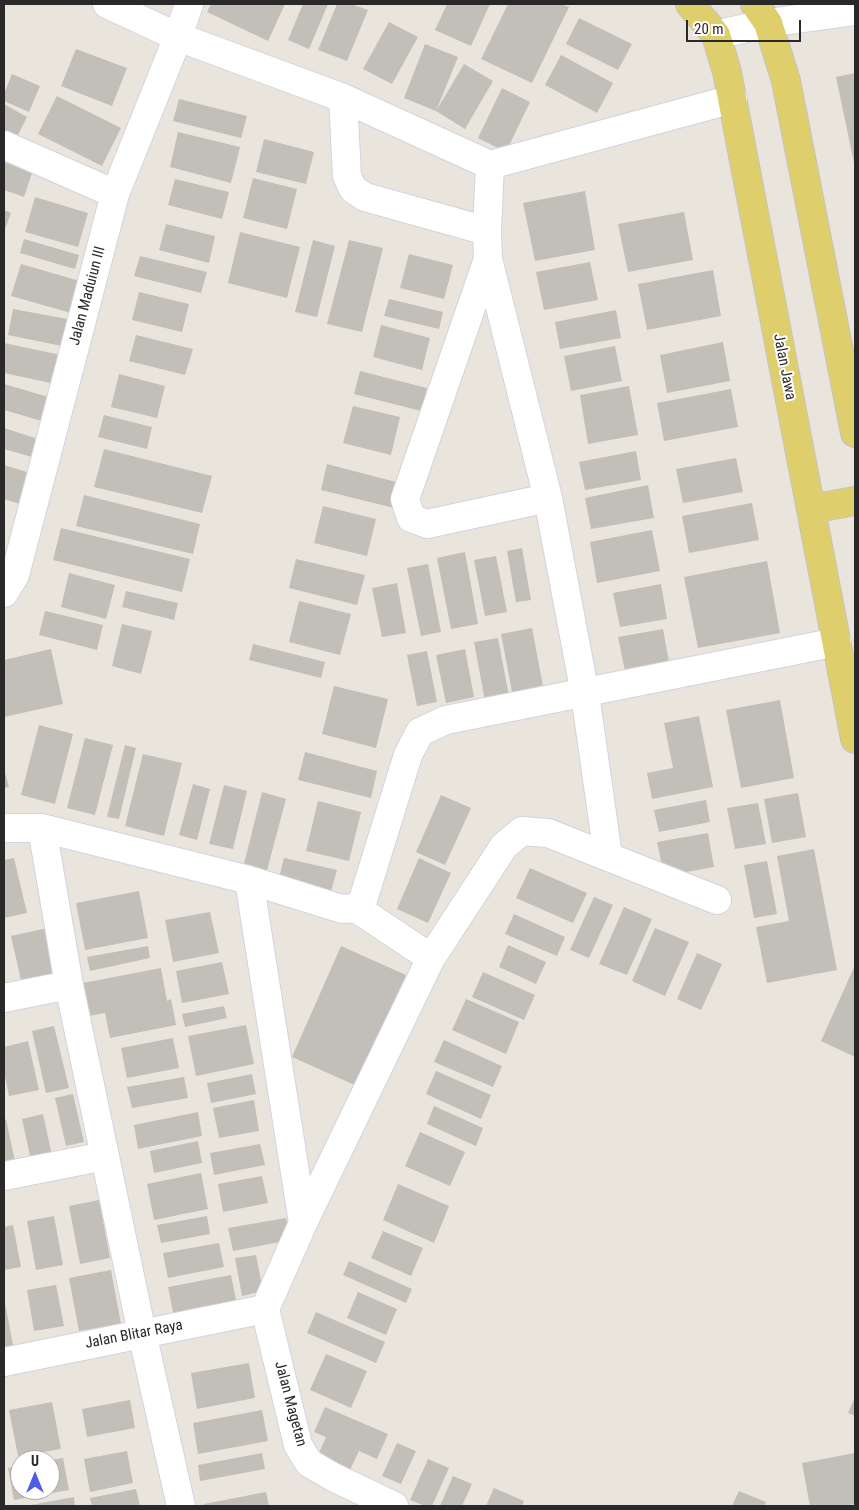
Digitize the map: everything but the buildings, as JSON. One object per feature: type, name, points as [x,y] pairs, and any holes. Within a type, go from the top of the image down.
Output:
[{"type":"main road","name":"Jalan Jawa","points":[[690,4],[716,35],[728,72],[855,740]]},
{"type":"main road","points":[[762,13],[786,81],[855,432]]},
{"type":"main road","points":[[811,509],[855,501]]},
{"type":"street","points":[[107,4],[178,37],[343,98],[490,165],[733,98]]},
{"type":"street","name":"Jalan Maduiun III","points":[[4,593],[15,575],[115,194],[178,37],[189,4]]},
{"type":"street","points":[[716,35],[762,13],[855,11]]},
{"type":"street","points":[[343,98],[347,176],[352,189],[365,198],[487,231]]},
{"type":"street","points":[[4,145],[115,194]]},
{"type":"street","points":[[490,165],[487,231],[488,259],[548,498],[585,694],[608,856]]},
{"type":"street","points":[[488,259],[405,499],[411,518],[427,524],[548,498]]},
{"type":"street","points":[[356,908],[363,900],[408,755],[420,732],[446,720],[585,694],[836,642]]},
{"type":"street","points":[[4,828],[42,828],[249,880],[342,909],[356,908],[431,958]]},
{"type":"street","points":[[42,828],[69,985],[142,1332],[181,1506]]},
{"type":"street","points":[[265,1309],[303,1223],[431,958],[504,846],[522,831],[548,833],[717,900]]},
{"type":"street","points":[[249,880],[303,1223]]},
{"type":"street","points":[[4,998],[69,985]]},
{"type":"street","points":[[4,1176],[105,1156]]},
{"type":"street","name":"Jalan Blitar Raya","points":[[4,1362],[142,1332],[265,1309]]},
{"type":"street","name":"Jalan Magetan","points":[[265,1309],[298,1445],[309,1463],[386,1504]]}]
